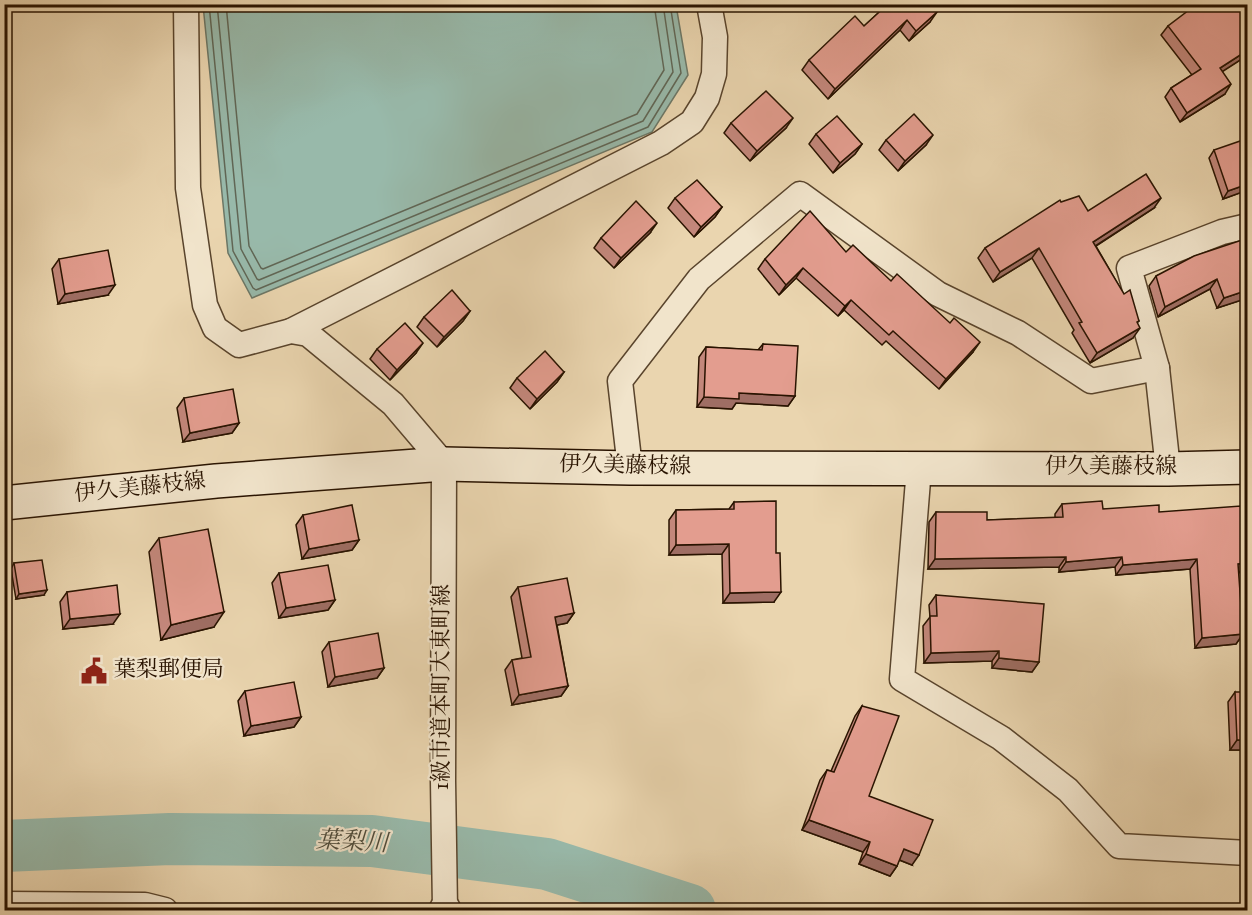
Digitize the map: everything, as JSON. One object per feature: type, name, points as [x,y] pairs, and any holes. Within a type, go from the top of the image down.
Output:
[{"type":"main road","name":"伊久美藤枝線","points":[[4,503],[216,481],[444,464],[630,468],[1168,469],[1248,467]]},
{"type":"street","points":[[186,4],[188,188],[205,305],[216,328],[239,345],[291,332],[661,143],[692,122],[707,98],[714,74],[714,37],[709,4]]},
{"type":"street","points":[[630,468],[620,381],[699,279],[800,194],[938,294],[1018,333],[1091,381],[1157,368]]},
{"type":"street","points":[[1168,469],[1157,368],[1129,268],[1222,232],[1248,226]]},
{"type":"street","points":[[291,332],[308,334],[393,404],[444,464]]},
{"type":"street","name":"1級市道本町大東町線","points":[[444,464],[445,910]]},
{"type":"street","points":[[919,468],[902,679],[1001,738],[1068,790],[1119,846],[1248,853]]},
{"type":"street","points":[[4,904],[145,905],[165,910]]},
{"type":"water","points":[[203,5],[676,5],[688,75],[652,132],[252,298],[228,253]]},
{"type":"building","points":[[888,4],[931,4],[937,12],[916,31],[907,20],[835,89],[809,60],[855,16],[864,26]]},
{"type":"building","points":[[1197,4],[1248,4],[1248,50],[1220,68],[1231,84],[1187,113],[1171,88],[1201,69],[1168,26]]},
{"type":"building","points":[[766,91],[793,118],[757,151],[731,123]]},
{"type":"building","points":[[914,114],[933,135],[905,161],[886,140]]},
{"type":"building","points":[[837,116],[862,144],[840,163],[816,134]]},
{"type":"building","points":[[1246,139],[1248,143],[1248,184],[1228,191],[1214,150]]},
{"type":"building","points":[[1146,174],[1161,198],[1093,242],[1124,294],[1130,290],[1140,328],[1097,353],[1079,323],[1082,322],[1039,248],[1000,272],[985,248],[1060,200],[1061,202],[1079,196],[1088,211]]},
{"type":"building","points":[[697,180],[722,207],[701,227],[675,198]]},
{"type":"building","points":[[636,201],[657,223],[621,258],[601,238]]},
{"type":"building","points":[[810,211],[846,252],[853,245],[891,281],[897,274],[950,323],[954,318],[980,342],[946,379],[893,331],[889,335],[851,300],[845,306],[803,268],[786,285],[765,259]]},
{"type":"building","points":[[1248,238],[1248,290],[1224,298],[1217,279],[1165,307],[1156,276],[1194,256]]},
{"type":"building","points":[[108,250],[115,285],[65,294],[59,259]]},
{"type":"building","points":[[452,290],[470,311],[444,337],[424,317]]},
{"type":"building","points":[[405,323],[423,343],[397,370],[377,349]]},
{"type":"building","points":[[763,344],[798,346],[795,396],[739,393],[739,399],[704,397],[706,347],[762,350]]},
{"type":"building","points":[[545,351],[564,372],[537,399],[517,378]]},
{"type":"building","points":[[233,389],[239,423],[190,433],[184,398]]},
{"type":"building","points":[[776,501],[776,553],[780,553],[781,592],[730,593],[729,544],[676,545],[676,510],[734,509],[734,502]]},
{"type":"building","points":[[1102,501],[1103,509],[1159,505],[1159,512],[1241,506],[1246,563],[1238,564],[1243,634],[1202,638],[1197,559],[1123,565],[1122,557],[1066,562],[1066,557],[935,559],[936,512],[987,512],[987,520],[1063,517],[1062,504]]},
{"type":"building","points":[[352,505],[359,540],[309,549],[303,515]]},
{"type":"building","points":[[208,529],[224,612],[171,625],[159,538]]},
{"type":"building","points":[[42,560],[47,590],[19,594],[14,563]]},
{"type":"building","points":[[328,565],[335,600],[286,608],[279,573]]},
{"type":"building","points":[[567,578],[574,613],[555,617],[568,686],[519,695],[512,660],[531,657],[518,587]]},
{"type":"building","points":[[4,581],[6,581],[7,603],[4,603]]},
{"type":"building","points":[[117,585],[120,614],[70,619],[67,592]]},
{"type":"building","points":[[936,595],[1044,604],[1039,662],[999,658],[999,651],[931,653],[930,616],[937,616]]},
{"type":"building","points":[[378,633],[384,668],[335,677],[329,642]]},
{"type":"building","points":[[294,682],[301,717],[251,726],[245,691]]},
{"type":"building","points":[[1235,692],[1248,692],[1248,740],[1237,740]]},
{"type":"building","points":[[862,706],[899,716],[869,796],[933,820],[919,855],[904,849],[897,866],[866,854],[870,842],[809,820],[827,770],[834,772]]},
{"type":"waterway","name":"葉梨川","points":[[4,846],[170,839],[372,841],[547,864],[690,910]]},
{"type":"place","name":"葉梨郵便局","points":[[94,671]]}]
